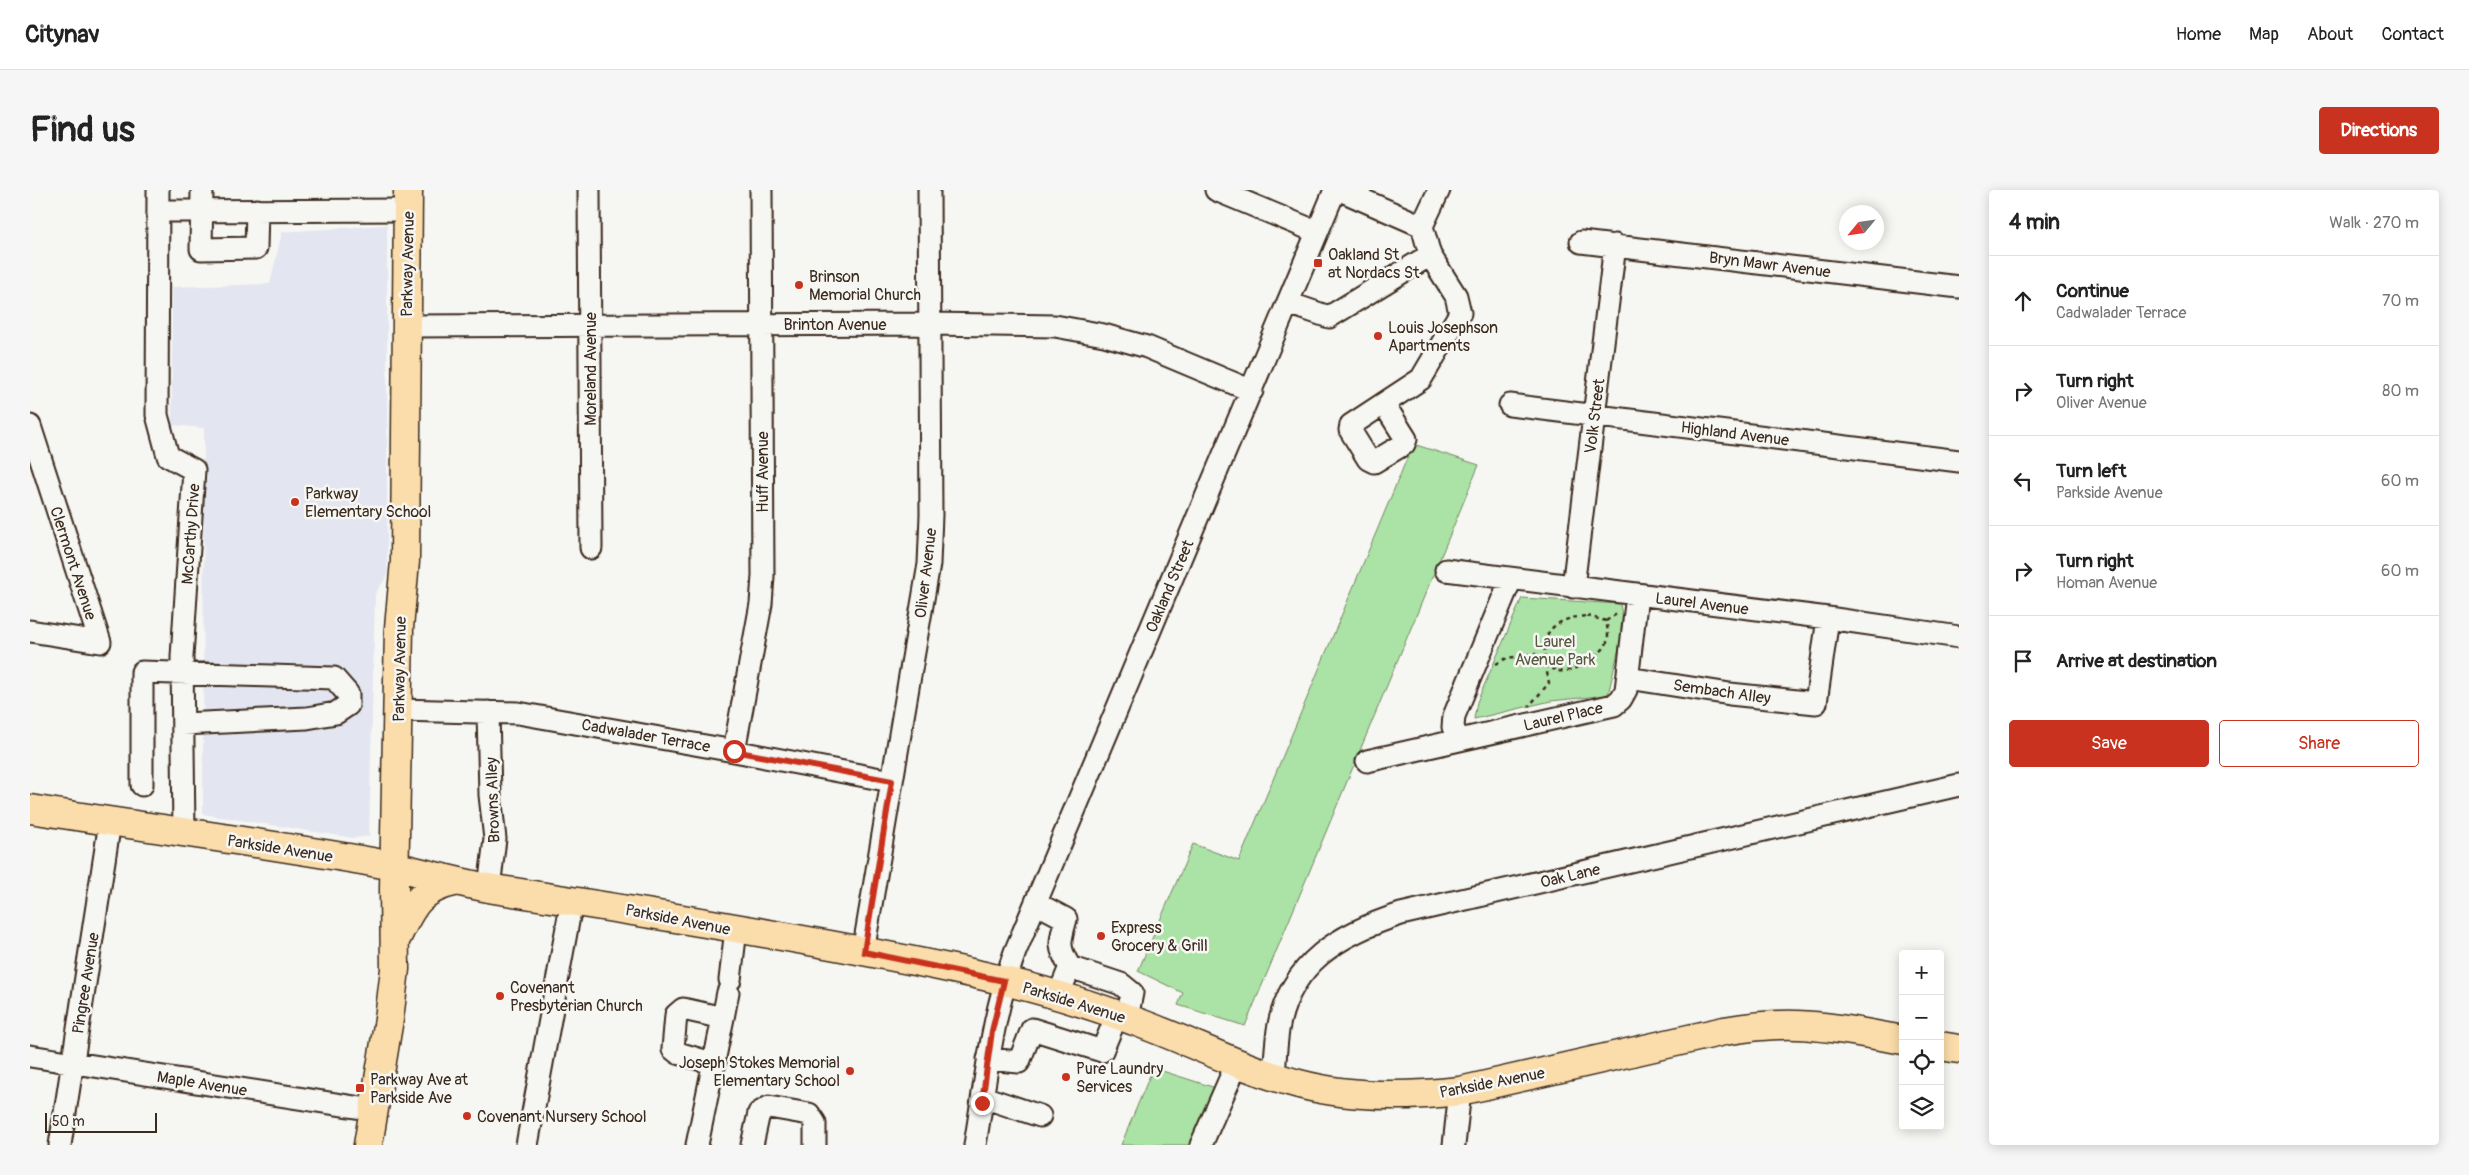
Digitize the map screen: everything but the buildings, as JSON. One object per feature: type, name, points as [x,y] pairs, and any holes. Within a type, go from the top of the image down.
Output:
[{"type":"main road","name":"Parkway Avenue","points":[[368,1145],[389,1019],[396,938],[395,867],[399,628],[405,561],[408,200]]},
{"type":"main road","name":"Parkside Avenue","points":[[30,809],[395,867],[454,882],[572,900],[864,952],[1004,981],[1122,1016],[1237,1064],[1274,1076],[1299,1084],[1352,1093],[1425,1095],[1460,1092],[1724,1031],[1760,1026],[1796,1024],[1899,1039]]},
{"type":"main road","points":[[396,938],[416,902],[434,888],[454,882]]},
{"type":"main road","points":[[1944,1047],[1959,1049]]},
{"type":"street","name":"McCarthy Drive","points":[[158,190],[158,415],[168,456],[194,470],[182,673],[184,834]]},
{"type":"street","name":"Moreland Avenue","points":[[589,190],[591,548]]},
{"type":"street","name":"Huff Avenue","points":[[734,751],[761,604],[763,576],[761,190]]},
{"type":"street","name":"Oliver Avenue","points":[[864,952],[929,564],[930,190]]},
{"type":"street","points":[[1216,190],[1317,232]]},
{"type":"street","name":"Oakland Street","points":[[975,1145],[992,1031],[1004,981],[1335,190]]},
{"type":"street","points":[[1340,190],[1422,226]]},
{"type":"street","points":[[1384,404],[1421,379],[1460,314],[1456,296],[1430,255],[1422,226],[1439,190]]},
{"type":"street","points":[[158,212],[202,200],[257,210],[408,200]]},
{"type":"street","points":[[202,200],[202,249],[256,248],[257,210]]},
{"type":"street","name":"Bryn Mawr Avenue","points":[[1581,242],[1959,287]]},
{"type":"street","name":"Volk Street","points":[[1573,587],[1615,245]]},
{"type":"street","points":[[1288,303],[1330,317],[1430,255]]},
{"type":"street","name":"Brinton Avenue","points":[[406,326],[762,324],[1055,326],[1104,335],[1147,347],[1252,391]]},
{"type":"street","name":"Highland Avenue","points":[[1510,405],[1959,461]]},
{"type":"street","name":"Clermont Avenue","points":[[30,426],[100,642],[30,631]]},
{"type":"street","name":"Laurel Avenue","points":[[1446,570],[1959,636]]},
{"type":"street","points":[[1458,740],[1453,727],[1454,716],[1512,579]]},
{"type":"street","name":"Laurel Place","points":[[1367,761],[1614,705],[1622,699],[1626,690],[1637,596]]},
{"type":"street","name":"Sembach Alley","points":[[1628,678],[1730,694],[1816,703],[1828,618]]},
{"type":"street","points":[[142,785],[142,672],[334,678],[348,694],[348,705],[336,713],[307,718],[183,724]]},
{"type":"street","name":"Cadwalader Terrace","points":[[398,710],[518,713],[892,781]]},
{"type":"street","name":"Browns Alley","points":[[488,712],[490,795],[494,839],[489,888]]},
{"type":"street","name":"Oak Lane","points":[[1274,1076],[1281,1018],[1290,995],[1303,973],[1326,948],[1372,923],[1400,914],[1959,785]]},
{"type":"street","name":"Pingree Avenue","points":[[60,1145],[110,822]]},
{"type":"street","points":[[527,1145],[572,900]]},
{"type":"street","points":[[988,1058],[1019,1062],[1032,1030],[1102,1051],[1122,1016],[1132,993],[1121,984],[1070,967],[1059,943],[1066,919],[1036,902]]},
{"type":"street","points":[[697,1145],[715,1064],[729,986],[736,929]]},
{"type":"street","points":[[1058,996],[1070,967]]},
{"type":"street","points":[[715,1064],[678,1053],[673,1049],[676,1015],[683,1009],[723,1018]]},
{"type":"street","name":"Maple Avenue","points":[[30,1056],[374,1110]]},
{"type":"street","points":[[1200,1145],[1237,1064]]},
{"type":"street","points":[[1454,1145],[1460,1092]]},
{"type":"street","points":[[983,1097],[1040,1116]]},
{"type":"street","points":[[752,1145],[760,1113],[769,1107],[809,1114],[815,1123],[815,1145]]},
{"type":"path","points":[[1494,656],[1496,665],[1507,658],[1535,654],[1545,662],[1555,670],[1568,670],[1588,662],[1605,647],[1608,633],[1606,621],[1587,616],[1569,617],[1553,629],[1546,638],[1545,662],[1549,683],[1527,708]]},
{"type":"shaded area","name":"Parkway Elementary School","points":[[387,225],[387,576],[375,594],[369,836],[354,838],[203,814],[204,428],[172,425],[172,287],[270,284],[282,232]]},
{"type":"green space","points":[[1413,444],[1479,465],[1245,1026],[1178,1005],[1183,993],[1138,971],[1193,844],[1239,861]]},
{"type":"green space","name":"Laurel Avenue Park","points":[[1522,598],[1620,604],[1624,626],[1608,695],[1551,701],[1474,719],[1477,702]]},
{"type":"green space","points":[[1153,1068],[1219,1089],[1196,1145],[1121,1145]]},
{"type":"place","name":"Oakland St at Nordacs St","points":[[1318,263]]},
{"type":"place","name":"Brinson Memorial Church","points":[[799,285]]},
{"type":"place","name":"Louis Josephson Apartments","points":[[1378,336]]},
{"type":"place","name":"Parkway Elementary School","points":[[295,502]]},
{"type":"place","name":"Express Grocery & Grill","points":[[1101,936]]},
{"type":"place","name":"Covenant Presbyterian Church","points":[[500,996]]},
{"type":"place","name":"Joseph Stokes Memorial Elementary School","points":[[850,1071]]},
{"type":"place","name":"Pure Laundry Services","points":[[1066,1077]]},
{"type":"place","name":"Parkway Ave at Parkside Ave","points":[[360,1088]]},
{"type":"place","name":"Covenant Nursery School","points":[[467,1116]]},
{"type":"route","points":[[734,751],[892,781],[864,952],[1004,981],[992,1031],[982,1103]]}]
